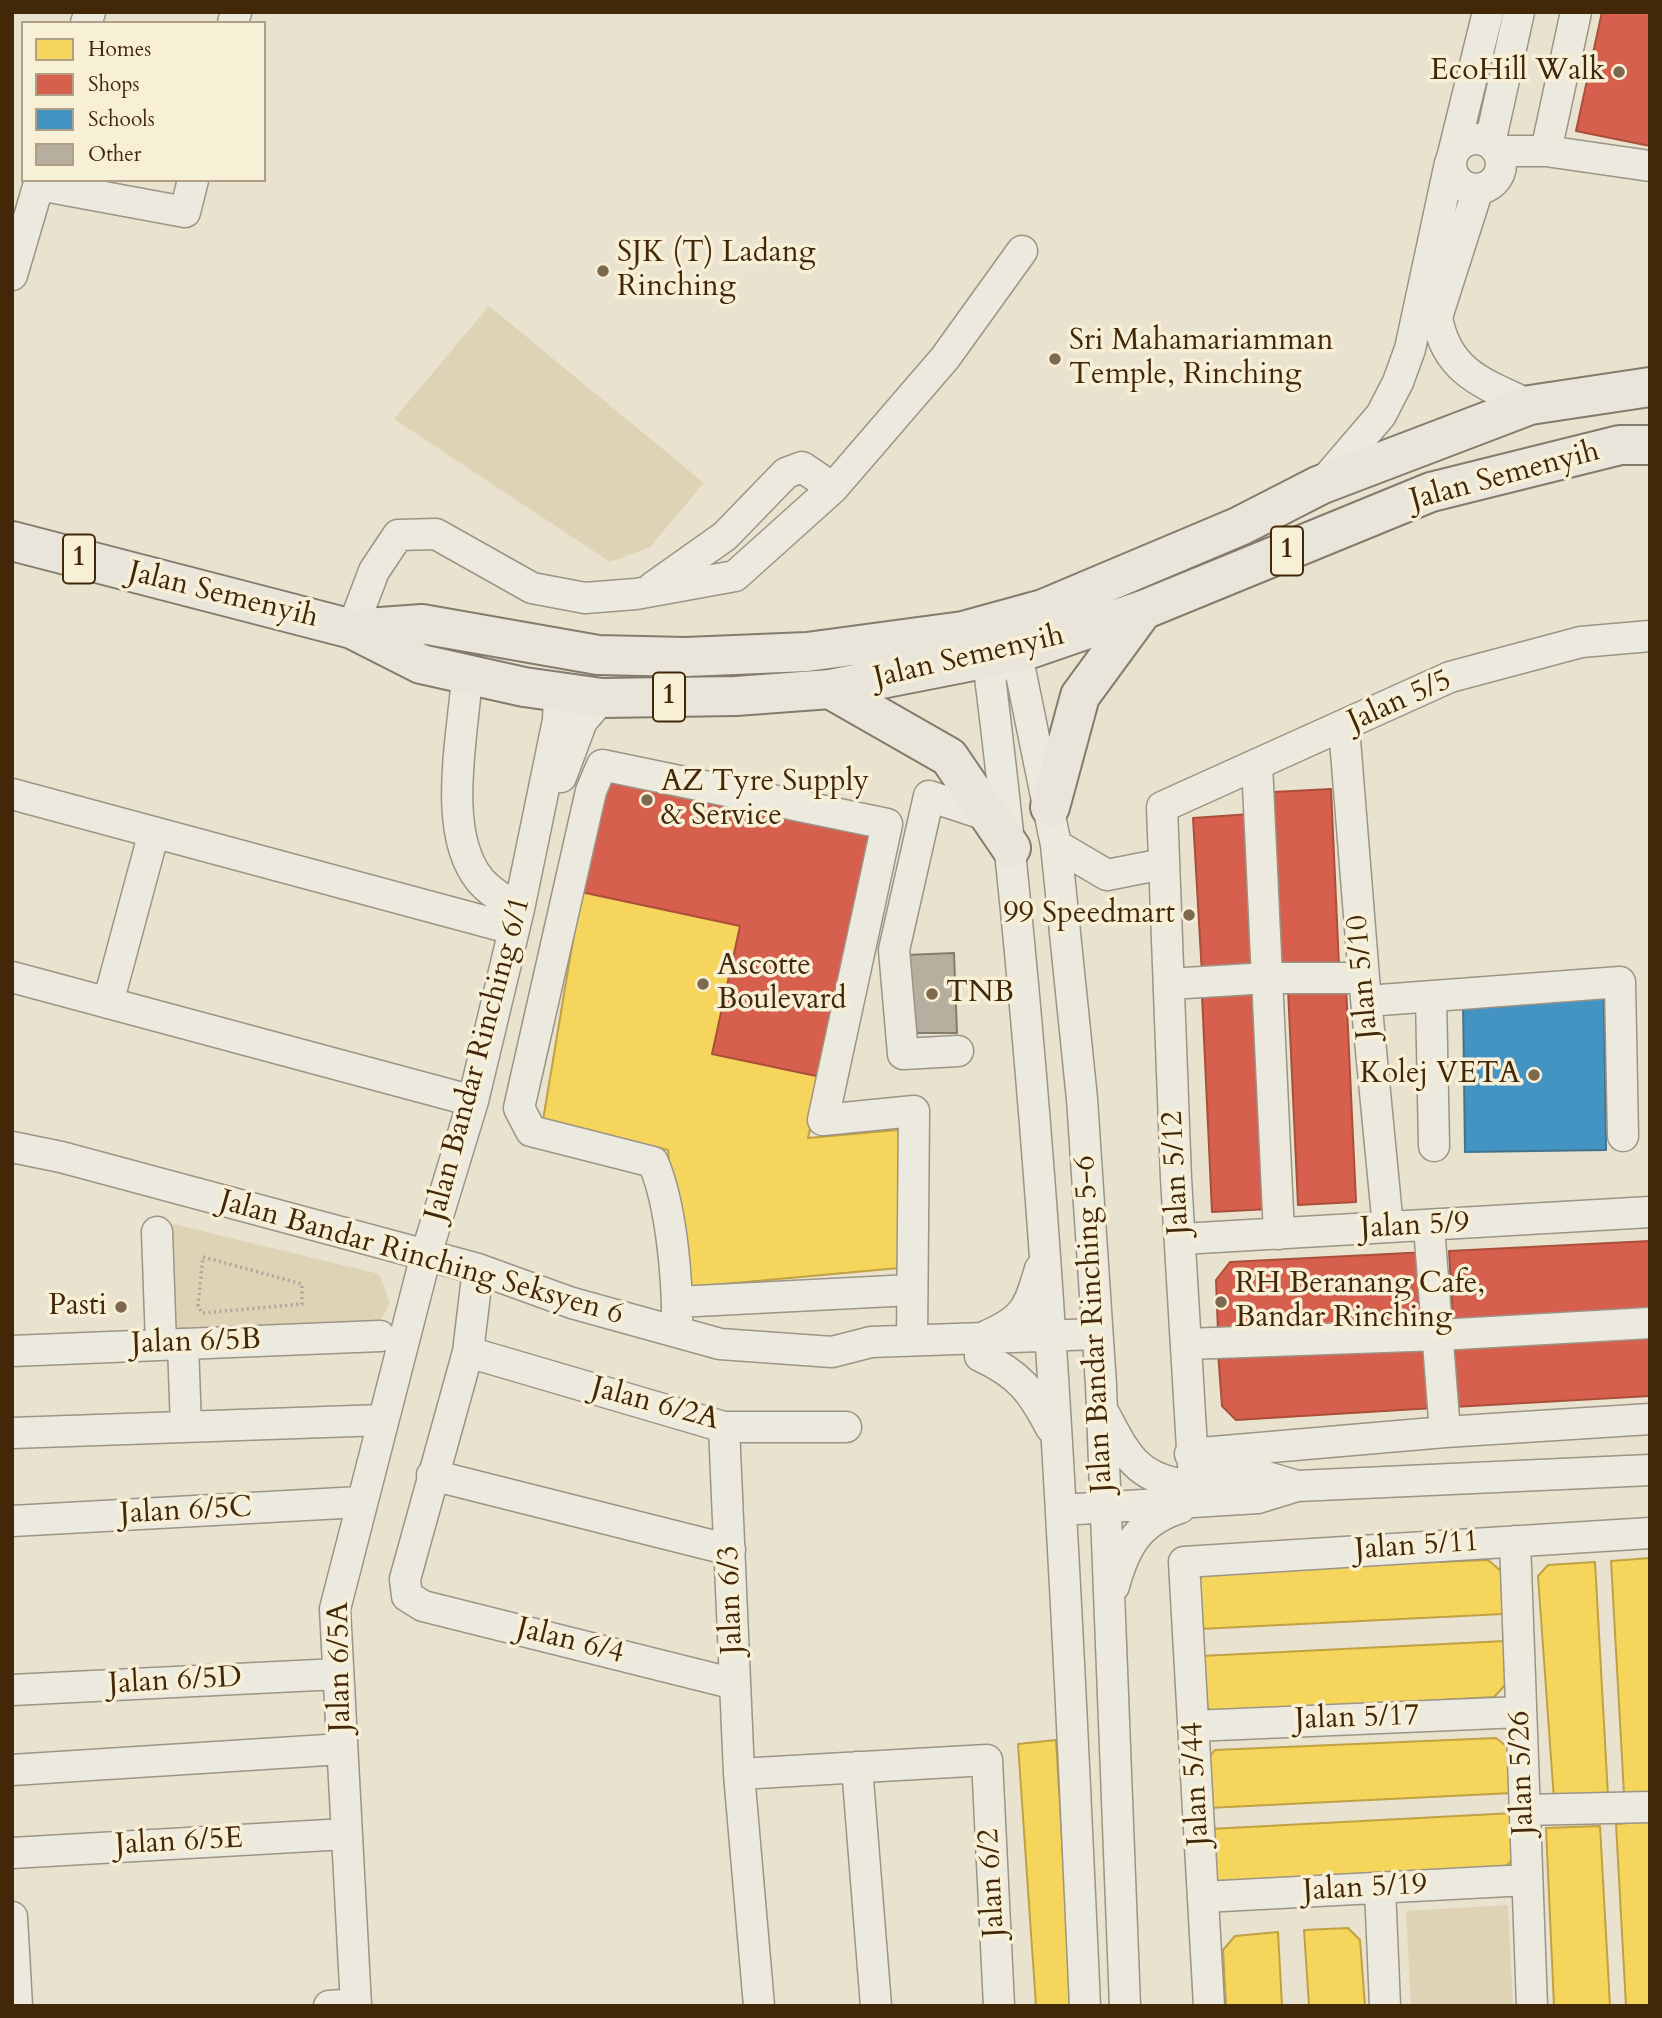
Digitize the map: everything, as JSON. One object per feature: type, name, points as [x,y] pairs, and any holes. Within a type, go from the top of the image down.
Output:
[{"type":"main road","name":"Jalan Semenyih","points":[[352,629],[422,624],[598,655],[686,657],[807,652],[963,631],[1044,610],[1240,526],[1320,485],[1530,405],[1650,387]]},
{"type":"main road","name":"Jalan Semenyih","points":[[12,541],[352,629],[421,664],[559,694],[602,698],[736,696],[830,689],[1004,655],[1143,610],[1431,492],[1620,445],[1650,445]]},
{"type":"main road","points":[[1050,807],[1080,696],[1143,610]]},
{"type":"main road","points":[[830,689],[949,757],[1011,848]]},
{"type":"street","points":[[1320,485],[1381,415],[1398,383],[1410,349],[1452,157],[1488,12]]},
{"type":"street","points":[[1519,12],[1494,146],[1501,161],[1499,172],[1491,184],[1478,189],[1464,187],[1454,177],[1452,157],[1465,141],[1479,139],[1494,146],[1650,166]]},
{"type":"street","points":[[1546,151],[1576,12]]},
{"type":"street","points":[[12,275],[39,183],[185,212],[192,182]]},
{"type":"street","points":[[1478,189],[1437,317],[1439,333],[1449,355],[1462,368],[1483,384],[1530,405]]},
{"type":"street","points":[[352,629],[374,571],[398,535],[436,534],[532,588],[585,598],[645,593],[735,576],[833,488],[945,358],[1022,251]]},
{"type":"street","points":[[645,593],[725,536],[786,473],[802,467],[833,488]]},
{"type":"street","name":"Jalan Bandar Rinching 5-6","points":[[1044,610],[1004,655],[990,677],[1011,848],[1045,1251],[1086,2006]]},
{"type":"street","name":"Jalan Bandar Rinching 5-6","points":[[963,631],[1004,655],[1020,668],[1056,845],[1082,1099],[1098,1343],[1125,2006]]},
{"type":"street","name":"Jalan 5/5","points":[[1162,807],[1450,677],[1581,642],[1650,636]]},
{"type":"street","points":[[467,674],[458,810],[462,838],[480,880],[516,919]]},
{"type":"street","name":"Jalan Bandar Rinching 6/1","points":[[426,1255],[473,1101],[516,919],[558,720],[559,694]]},
{"type":"street","name":"Jalan Bandar Rinching 6/1","points":[[528,862],[543,835],[582,721],[602,698]]},
{"type":"street","name":"Jalan 5/10","points":[[1344,727],[1388,1227]]},
{"type":"street","points":[[1257,764],[1279,1234]]},
{"type":"street","points":[[564,771],[887,824],[823,1120],[914,1111],[912,1340]]},
{"type":"street","points":[[596,778],[519,1108],[531,1131],[653,1162],[665,1190],[677,1302],[677,1332]]},
{"type":"street","points":[[12,794],[154,832],[516,919]]},
{"type":"street","points":[[958,1051],[903,1054],[894,950],[929,796],[989,816]]},
{"type":"street","name":"Jalan 5/12","points":[[1162,807],[1190,1480]]},
{"type":"street","points":[[108,1003],[154,832]]},
{"type":"street","points":[[1056,845],[1107,875],[1163,863]]},
{"type":"street","points":[[12,977],[473,1101]]},
{"type":"street","points":[[1169,984],[1268,978],[1430,996],[1620,982],[1623,1136]]},
{"type":"street","points":[[1430,996],[1434,1146]]},
{"type":"street","name":"Jalan Bandar Rinching Seksyen 6","points":[[21,1153],[478,1269],[572,1303],[720,1344],[794,1352],[832,1352],[871,1342],[912,1340],[981,1347]]},
{"type":"street","name":"Jalan 5/9","points":[[1181,1239],[1429,1227],[1650,1212]]},
{"type":"street","points":[[1429,1227],[1445,1432]]},
{"type":"street","points":[[157,1231],[186,1427]]},
{"type":"street","points":[[356,1236],[407,1274],[415,1298],[430,1282],[451,1272],[478,1269],[468,1352],[432,1475],[730,1550]]},
{"type":"street","points":[[1045,1251],[1025,1312],[981,1347],[1034,1394],[1056,1440]]},
{"type":"street","name":"Jalan 6/5A","points":[[347,2005],[346,1834],[335,1609],[360,1502],[426,1255]]},
{"type":"street","points":[[677,1302],[911,1290]]},
{"type":"street","points":[[1186,1344],[1438,1335],[1650,1323]]},
{"type":"street","name":"Jalan 6/5B","points":[[12,1351],[380,1335]]},
{"type":"street","name":"Jalan Bandar Rinching Seksyen 6","points":[[832,1352],[868,1362],[981,1347],[1098,1343]]},
{"type":"street","name":"Jalan 6/2A","points":[[468,1352],[724,1427],[846,1427]]},
{"type":"street","points":[[1101,1408],[1126,1454],[1138,1468],[1156,1479],[1190,1480],[1260,1475],[1297,1486],[1650,1470]]},
{"type":"street","points":[[1060,1502],[1105,1499],[1190,1480],[1445,1432],[1650,1419]]},
{"type":"street","points":[[12,1433],[382,1420]]},
{"type":"street","name":"Jalan 6/3","points":[[724,1427],[739,1774],[759,2006]]},
{"type":"street","name":"Jalan 6/4","points":[[432,1475],[405,1579],[407,1596],[423,1606],[735,1684]]},
{"type":"street","points":[[1109,1605],[1124,1557],[1137,1532],[1161,1514],[1190,1480]]},
{"type":"street","name":"Jalan 6/5C","points":[[12,1521],[360,1502]]},
{"type":"street","name":"Jalan 5/11","points":[[1184,1562],[1650,1533]]},
{"type":"street","name":"Jalan 5/26","points":[[1514,1541],[1532,2006]]},
{"type":"street","name":"Jalan 5/44","points":[[1184,1562],[1209,2006]]},
{"type":"street","name":"Jalan 6/5D","points":[[12,1690],[338,1674]]},
{"type":"street","name":"Jalan 5/17","points":[[1193,1726],[1521,1713]]},
{"type":"street","points":[[12,1770],[342,1749]]},
{"type":"street","name":"Jalan 6/2","points":[[857,1767],[987,1760],[999,2006]]},
{"type":"street","points":[[739,1774],[857,1767],[876,2006]]},
{"type":"street","points":[[1525,1810],[1650,1807]]},
{"type":"street","name":"Jalan 6/5E","points":[[12,1853],[346,1834]]},
{"type":"street","name":"Jalan 5/19","points":[[1203,1898],[1527,1880]]},
{"type":"street","points":[[1380,1888],[1385,2006]]},
{"type":"street","points":[[12,1917],[15,2005]]},
{"type":"path","points":[[204,1257],[302,1284],[302,1304],[202,1313],[198,1306],[204,1257]]},
{"type":"shaded area","points":[[489,306],[704,483],[650,547],[610,562],[394,419]]},
{"type":"shaded area","points":[[161,1221],[379,1274],[390,1303],[378,1326],[165,1337]]},
{"type":"shaded area","points":[[1508,1905],[1513,2006],[1411,2006],[1406,1911]]},
{"type":"building: Homes","name":"Ascotte Boulevard","points":[[606,774],[874,831],[808,1138],[898,1130],[910,1267],[680,1288],[668,1150],[543,1120],[581,892]]},
{"type":"building: Homes","points":[[1650,1558],[1650,1793],[1624,1794],[1611,1561]]},
{"type":"building: Homes","points":[[1488,1560],[1501,1571],[1503,1614],[1200,1629],[1197,1582],[1207,1571]]},
{"type":"building: Homes","points":[[1595,1562],[1608,1796],[1554,1800],[1538,1576],[1548,1565]]},
{"type":"building: Homes","points":[[1505,1641],[1506,1684],[1494,1697],[1213,1713],[1203,1703],[1201,1656]]},
{"type":"building: Homes","points":[[1496,1738],[1510,1749],[1512,1793],[1208,1808],[1206,1761],[1215,1750]]},
{"type":"building: Homes","points":[[1056,1740],[1072,2006],[1036,2006],[1018,1744]]},
{"type":"building: Homes","points":[[1514,1813],[1515,1857],[1503,1869],[1222,1886],[1212,1876],[1210,1829]]},
{"type":"building: Homes","points":[[1650,1821],[1650,2006],[1626,2006],[1616,1824]]},
{"type":"building: Homes","points":[[1600,1826],[1610,2006],[1554,2006],[1546,1828]]},
{"type":"building: Homes","points":[[1348,1928],[1360,1940],[1365,2006],[1309,2006],[1304,1930]]},
{"type":"building: Homes","points":[[1278,1932],[1282,2006],[1226,2006],[1223,1950],[1235,1936]]},
{"type":"building: Shops","name":"EcoHill Walk","points":[[1602,12],[1650,12],[1650,146],[1576,131]]},
{"type":"building: Shops","points":[[606,775],[873,831],[821,1077],[712,1054],[740,926],[581,892]]},
{"type":"building: Shops","points":[[1331,789],[1339,966],[1281,969],[1273,792]]},
{"type":"building: Shops","points":[[1251,814],[1260,971],[1202,974],[1193,818]]},
{"type":"building: Shops","points":[[1346,986],[1356,1202],[1298,1205],[1288,989]]},
{"type":"building: Shops","points":[[1260,993],[1270,1209],[1212,1212],[1202,996]]},
{"type":"building: Shops","points":[[1650,1241],[1650,1308],[1453,1320],[1449,1251]]},
{"type":"building: Shops","points":[[1428,1252],[1430,1320],[1218,1332],[1216,1280],[1230,1262]]},
{"type":"building: Shops","points":[[1650,1329],[1650,1396],[1453,1407],[1451,1339]]},
{"type":"building: Shops","points":[[1430,1347],[1434,1408],[1236,1420],[1222,1406],[1218,1352]]},
{"type":"building: Schools","name":"Kolej VETA","points":[[1604,997],[1606,1150],[1465,1152],[1463,1000]]},
{"type":"building: Other","name":"TNB","points":[[954,953],[957,1033],[910,1033],[905,955]]},
{"type":"place","name":"EcoHill Walk","points":[[1619,72]]},
{"type":"place","name":"SJK (T) Ladang Rinching","points":[[603,271]]},
{"type":"place","name":"Sri Mahamariamman Temple, Rinching","points":[[1055,359]]},
{"type":"place","name":"AZ Tyre Supply & Service","points":[[647,800]]},
{"type":"place","name":"99 Speedmart","points":[[1189,915]]},
{"type":"place","name":"Ascotte Boulevard","points":[[703,984]]},
{"type":"place","name":"TNB","points":[[932,994]]},
{"type":"place","name":"Kolej VETA","points":[[1534,1075]]},
{"type":"place","name":"RH Beranang Cafe, Bandar Rinching","points":[[1221,1302]]},
{"type":"place","name":"Pasti","points":[[121,1307]]}]
